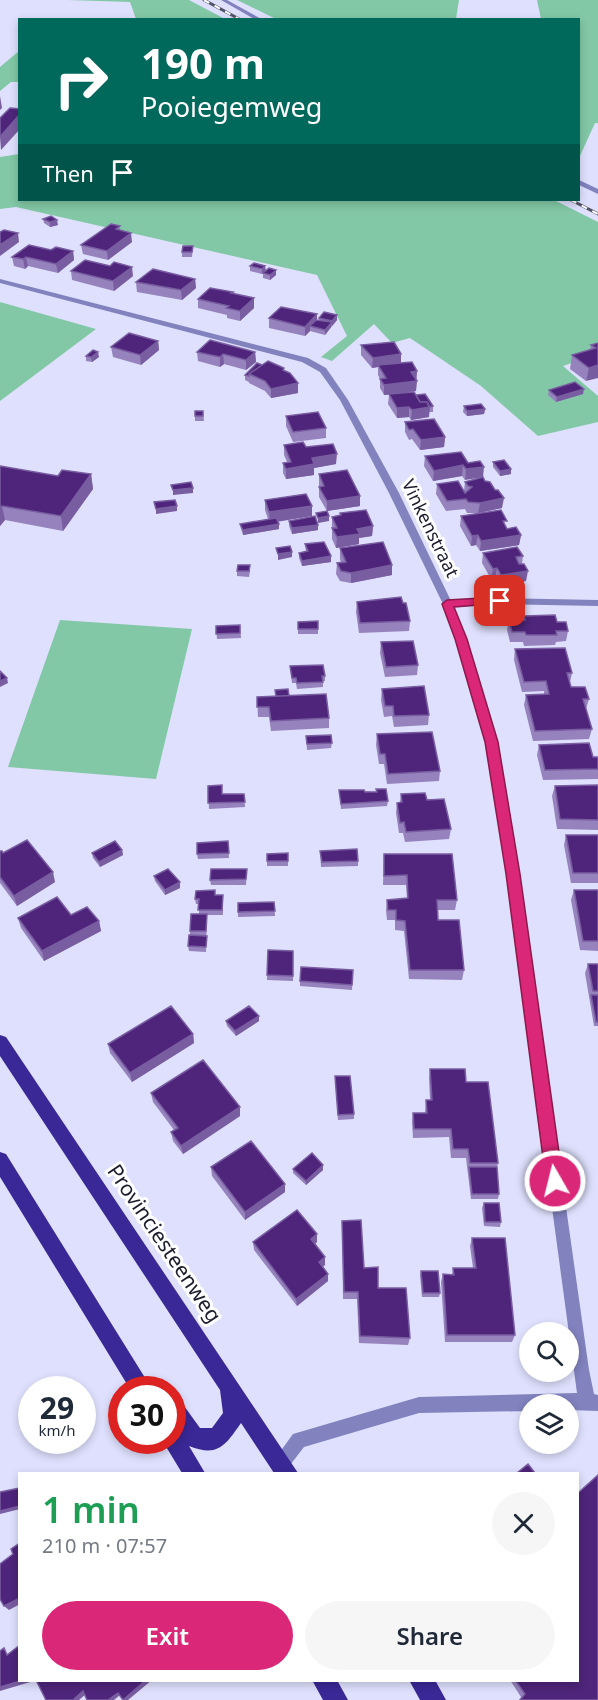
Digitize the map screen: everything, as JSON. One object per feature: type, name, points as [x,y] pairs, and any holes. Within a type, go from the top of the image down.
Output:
[{"type":"main road","name":"Provinciesteenweg","points":[[0,1042],[284,1468]]},
{"type":"main road","points":[[0,1160],[135,1376]]},
{"type":"main road","points":[[186,1425],[195,1438],[218,1439],[234,1415],[228,1383]]},
{"type":"main road","points":[[182,1454],[193,1472]]},
{"type":"main road","points":[[325,1682],[336,1700]]},
{"type":"main road","points":[[422,1682],[434,1700]]},
{"type":"street","points":[[224,0],[257,18]]},
{"type":"street","points":[[580,183],[598,192]]},
{"type":"street","name":"Vinkenstraat","points":[[0,281],[305,360],[323,370],[344,400],[394,493],[447,604],[461,639],[491,742],[513,874],[581,1370],[593,1402]]},
{"type":"street","points":[[447,604],[500,601],[598,603]]},
{"type":"street","points":[[284,1468],[299,1440],[418,1405],[593,1402]]},
{"type":"green space","points":[[68,0],[189,0],[223,18],[136,18],[130,2]]},
{"type":"green space","points":[[237,0],[459,0],[456,18],[274,18]]},
{"type":"green space","points":[[537,0],[598,0],[598,123],[595,123],[580,156],[580,18],[541,18]]},
{"type":"green space","points":[[18,52],[18,82],[11,82],[0,91],[0,67]]},
{"type":"green space","points":[[18,154],[18,201],[556,201],[598,222],[598,354],[563,366],[598,396],[598,422],[538,436],[481,386],[410,338],[392,343],[374,324],[332,361],[321,357],[347,336],[317,275],[16,207],[0,209],[0,157]]},
{"type":"green space","points":[[0,302],[96,329],[0,401]]},
{"type":"green space","points":[[60,620],[192,629],[156,779],[8,767]]},
{"type":"building","points":[[10,108],[18,109],[18,116],[0,137],[0,118]]},
{"type":"building","points":[[51,216],[57,220],[50,222],[43,219]]},
{"type":"building","points":[[111,224],[120,226],[116,229],[131,233],[107,251],[81,245]]},
{"type":"building","points":[[4,230],[18,233],[0,245],[0,232]]},
{"type":"building","points":[[29,245],[51,250],[56,247],[73,251],[56,264],[26,257],[23,259],[12,257]]},
{"type":"building","points":[[183,246],[193,246],[192,252],[182,252]]},
{"type":"building","points":[[85,260],[110,266],[114,262],[132,267],[113,281],[71,271]]},
{"type":"building","points":[[254,263],[265,266],[262,269],[250,266]]},
{"type":"building","points":[[269,268],[276,270],[270,275],[263,273]]},
{"type":"building","points":[[153,269],[195,279],[181,290],[136,282]]},
{"type":"building","points":[[210,288],[254,298],[240,311],[198,299]]},
{"type":"building","points":[[281,307],[317,314],[305,327],[269,318]]},
{"type":"building","points":[[324,312],[337,315],[332,321],[319,318]]},
{"type":"building","points":[[316,320],[332,322],[325,330],[310,326]]},
{"type":"building","points":[[129,333],[158,341],[140,355],[111,347]]},
{"type":"building","points":[[210,340],[255,352],[246,360],[223,354],[220,357],[197,352]]},
{"type":"building","points":[[394,342],[401,354],[373,358],[361,345]]},
{"type":"building","points":[[598,343],[598,365],[589,368],[572,355],[596,348],[591,345]]},
{"type":"building","points":[[93,350],[98,352],[91,357],[86,356]]},
{"type":"building","points":[[268,361],[284,368],[283,370],[290,373],[298,383],[271,389],[265,381],[249,374]]},
{"type":"building","points":[[412,362],[417,371],[411,372],[417,381],[384,385],[380,379],[386,378],[378,365]]},
{"type":"building","points":[[257,363],[262,365],[249,376],[245,375]]},
{"type":"building","points":[[575,382],[584,389],[557,397],[549,390]]},
{"type":"building","points":[[414,392],[420,402],[427,402],[430,407],[412,410],[409,407],[397,408],[389,394]]},
{"type":"building","points":[[425,394],[433,406],[429,407],[427,402],[420,402],[416,395]]},
{"type":"building","points":[[481,404],[485,409],[467,411],[464,406]]},
{"type":"building","points":[[195,411],[203,411],[203,416],[195,416]]},
{"type":"building","points":[[318,412],[326,428],[293,432],[286,416]]},
{"type":"building","points":[[434,419],[445,437],[421,440],[413,429],[409,430],[405,422]]},
{"type":"building","points":[[303,442],[306,447],[333,444],[337,454],[312,458],[314,464],[286,469],[283,463],[291,462],[284,445]]},
{"type":"building","points":[[461,452],[468,463],[480,461],[484,467],[466,469],[463,465],[434,471],[425,456]]},
{"type":"building","points":[[504,460],[511,469],[500,471],[493,462]]},
{"type":"building","points":[[0,466],[58,476],[62,470],[91,474],[61,516],[2,506],[0,508]]},
{"type":"building","points":[[347,470],[360,496],[327,501],[319,487],[324,486],[319,474]]},
{"type":"building","points":[[483,477],[504,498],[480,503],[468,502],[466,499],[447,501],[437,484],[458,481],[465,493],[472,487],[465,482]]},
{"type":"building","points":[[191,482],[193,488],[173,490],[171,485]]},
{"type":"building","points":[[306,494],[312,506],[269,512],[265,500]]},
{"type":"building","points":[[175,500],[177,506],[156,509],[154,502]]},
{"type":"building","points":[[366,510],[373,526],[357,529],[360,534],[337,537],[332,528],[337,528],[332,517],[341,515],[340,513]]},
{"type":"building","points":[[501,510],[507,521],[503,521],[507,529],[516,527],[521,535],[481,541],[478,535],[472,536],[461,516]]},
{"type":"building","points":[[327,511],[329,516],[318,518],[316,513]]},
{"type":"building","points":[[315,516],[318,525],[292,528],[289,521]]},
{"type":"building","points":[[276,518],[279,524],[243,530],[240,524]]},
{"type":"building","points":[[324,542],[331,556],[302,561],[299,553],[308,551],[305,544]]},
{"type":"building","points":[[383,542],[392,565],[351,573],[341,571],[337,563],[346,562],[340,548]]},
{"type":"building","points":[[290,546],[292,552],[278,554],[276,548]]},
{"type":"building","points":[[517,547],[523,556],[516,557],[519,564],[524,564],[528,571],[501,575],[497,568],[493,569],[483,553]]},
{"type":"building","points":[[238,565],[250,565],[249,571],[237,571]]},
{"type":"building","points":[[401,597],[403,603],[406,603],[410,621],[360,623],[357,602]]},
{"type":"building","points":[[555,615],[557,622],[566,622],[568,631],[556,631],[557,635],[526,635],[525,632],[512,632],[509,620],[525,620],[524,616]]},
{"type":"building","points":[[318,621],[318,629],[298,629],[298,622]]},
{"type":"building","points":[[240,625],[240,633],[216,634],[216,626]]},
{"type":"building","points":[[413,641],[418,665],[386,667],[381,642]]},
{"type":"building","points":[[565,648],[572,673],[567,673],[571,687],[585,687],[589,699],[583,699],[592,729],[535,731],[526,695],[549,694],[546,681],[524,682],[515,649]]},
{"type":"building","points":[[323,665],[325,676],[322,676],[323,682],[297,683],[296,678],[292,678],[290,666]]},
{"type":"building","points":[[0,671],[7,678],[0,681]]},
{"type":"building","points":[[424,686],[429,715],[394,716],[393,706],[385,706],[382,689]]},
{"type":"building","points":[[288,689],[289,696],[276,696],[275,690]]},
{"type":"building","points":[[326,694],[329,718],[271,721],[269,707],[257,707],[257,697]]},
{"type":"building","points":[[432,732],[440,771],[388,774],[385,754],[380,754],[377,734]]},
{"type":"building","points":[[331,735],[332,743],[307,744],[306,736]]},
{"type":"building","points":[[589,743],[593,757],[598,757],[598,769],[545,770],[539,745]]},
{"type":"building","points":[[222,785],[222,794],[244,794],[245,802],[208,803],[208,786]]},
{"type":"building","points":[[598,785],[598,820],[560,819],[555,786]]},
{"type":"building","points":[[376,789],[386,789],[388,801],[341,804],[339,790],[377,792]]},
{"type":"building","points":[[425,793],[427,800],[444,799],[451,829],[406,832],[404,822],[400,823],[397,803],[402,802],[401,794]]},
{"type":"building","points":[[566,835],[598,835],[598,873],[573,873]]},
{"type":"building","points":[[27,840],[53,872],[14,896],[0,877],[0,851],[3,853]]},
{"type":"building","points":[[115,841],[122,850],[99,862],[92,853]]},
{"type":"building","points":[[228,841],[229,853],[197,854],[197,843]]},
{"type":"building","points":[[357,849],[358,861],[322,862],[320,851]]},
{"type":"building","points":[[288,853],[288,861],[267,861],[267,854]]},
{"type":"building","points":[[384,854],[452,854],[457,900],[437,900],[438,920],[459,920],[464,970],[410,970],[405,921],[396,920],[396,910],[388,910],[387,900],[408,898],[407,875],[384,876]]},
{"type":"building","points":[[168,869],[180,882],[165,890],[154,876]]},
{"type":"building","points":[[211,869],[247,869],[246,879],[210,880]]},
{"type":"building","points":[[215,890],[215,895],[223,895],[222,910],[198,910],[199,899],[195,899],[196,891]]},
{"type":"building","points":[[574,890],[598,890],[598,941],[583,941]]},
{"type":"building","points":[[57,897],[71,915],[87,907],[99,921],[42,951],[18,918]]},
{"type":"building","points":[[274,902],[275,911],[238,912],[238,903]]},
{"type":"building","points":[[191,914],[207,914],[206,931],[190,931]]},
{"type":"building","points":[[189,935],[207,936],[206,947],[188,946]]},
{"type":"building","points":[[268,950],[293,951],[293,976],[267,975]]},
{"type":"building","points":[[588,964],[598,964],[598,991],[593,991]]},
{"type":"building","points":[[301,967],[353,970],[352,985],[300,981]]},
{"type":"building","points":[[591,995],[598,995],[598,1022],[596,1022]]},
{"type":"building","points":[[171,1006],[193,1034],[130,1073],[108,1044]]},
{"type":"building","points":[[249,1006],[259,1016],[235,1031],[226,1021]]},
{"type":"building","points":[[203,1060],[240,1107],[181,1146],[171,1132],[178,1128],[151,1093]]},
{"type":"building","points":[[430,1069],[465,1069],[466,1082],[488,1082],[498,1163],[470,1163],[468,1149],[453,1149],[451,1129],[414,1129],[413,1113],[427,1113],[426,1100],[432,1100]]},
{"type":"building","points":[[335,1076],[350,1076],[354,1114],[338,1115]]},
{"type":"building","points":[[251,1141],[285,1184],[245,1212],[211,1167]]},
{"type":"building","points":[[312,1153],[323,1165],[306,1181],[293,1169]]},
{"type":"building","points":[[469,1167],[497,1167],[499,1194],[472,1194]]},
{"type":"building","points":[[484,1203],[499,1203],[501,1222],[485,1222]]},
{"type":"building","points":[[297,1210],[317,1234],[311,1239],[325,1257],[319,1262],[328,1274],[296,1299],[253,1242]]},
{"type":"building","points":[[361,1220],[364,1268],[378,1267],[378,1288],[406,1288],[410,1338],[360,1336],[358,1292],[344,1292],[342,1221]]},
{"type":"building","points":[[472,1238],[505,1238],[515,1335],[447,1335],[443,1274],[454,1275],[453,1268],[476,1268]]},
{"type":"building","points":[[421,1271],[438,1271],[440,1293],[423,1293]]},
{"type":"building","points":[[528,1464],[534,1472],[518,1472]]},
{"type":"building","points":[[598,1475],[598,1700],[520,1700],[525,1694],[516,1682],[579,1682],[579,1492]]},
{"type":"building","points":[[18,1488],[18,1506],[0,1511],[0,1492]]},
{"type":"building","points":[[18,1544],[18,1599],[4,1606],[0,1599],[0,1564],[13,1554],[11,1549]]},
{"type":"building","points":[[18,1647],[18,1682],[0,1687],[0,1651],[4,1648],[7,1655]]},
{"type":"building","points":[[37,1682],[144,1682],[123,1700],[118,1693],[108,1700],[87,1700],[83,1691],[73,1700],[46,1700]]},
{"type":"railway","points":[[204,0],[237,18]]},
{"type":"railway","points":[[573,201],[598,214]]},
{"type":"route","points":[[500,601],[447,604],[461,639],[491,742],[513,874],[555,1181]]}]
